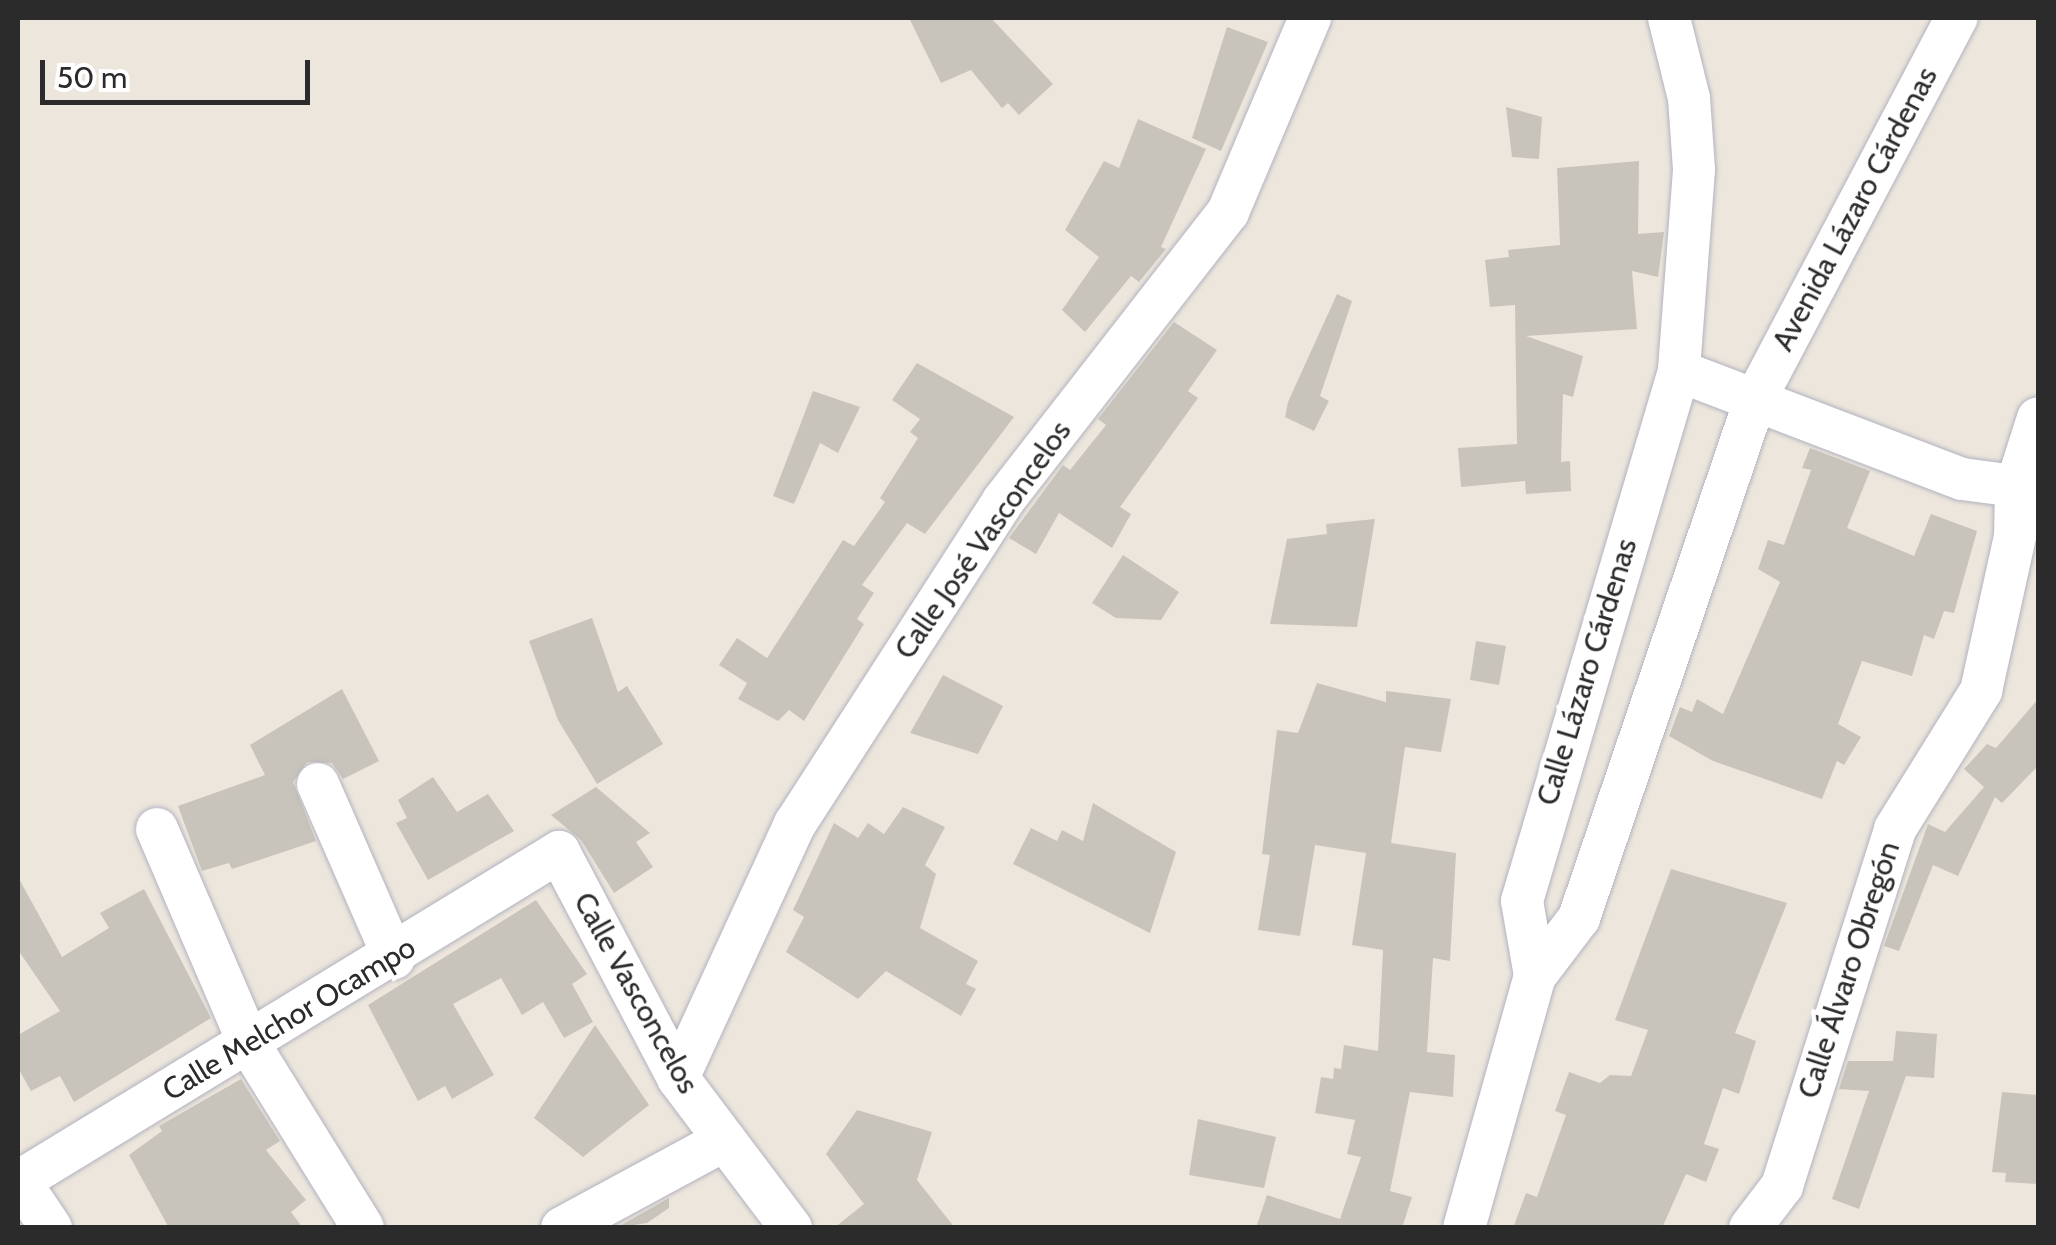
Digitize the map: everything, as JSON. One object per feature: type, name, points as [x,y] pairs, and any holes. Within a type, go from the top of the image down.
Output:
[{"type":"street","name":"Calle José Vasconcelos","points":[[678,1078],[795,824],[1003,500],[1228,212],[1310,18]]},
{"type":"street","points":[[1669,18],[1689,98],[1694,170],[1679,371],[1962,479],[2027,488]]},
{"type":"street","name":"Avenida Lázaro Cárdenas","points":[[1755,400],[1956,18]]},
{"type":"street","name":"Calle Lázaro Cárdenas","points":[[1535,976],[1522,901],[1679,371]]},
{"type":"street","name":"Calle Lázaro Cárdenas","points":[[1464,1228],[1535,976],[1579,918],[1755,400]]},
{"type":"street","name":"Calle Álvaro Obregón","points":[[1750,1228],[1782,1186],[1895,829],[1981,690],[2027,488],[2038,418]]},
{"type":"street","points":[[318,784],[394,958]]},
{"type":"street","points":[[157,829],[249,1044],[363,1228]]},
{"type":"street","name":"Calle Vasconcelos","points":[[559,852],[678,1078],[791,1228]]},
{"type":"street","name":"Calle Melchor Ocampo","points":[[18,1181],[394,958],[559,852]]},
{"type":"street","points":[[562,1228],[725,1140]]},
{"type":"street","points":[[18,1181],[51,1228]]},
{"type":"building","points":[[909,18],[991,18],[1053,84],[1019,115],[1008,103],[1002,108],[971,70],[941,83]]},
{"type":"building","points":[[1227,27],[1268,42],[1221,151],[1192,138]]},
{"type":"building","points":[[1506,107],[1542,117],[1539,159],[1512,157]]},
{"type":"building","points":[[1138,119],[1206,149],[1161,247],[1166,249],[1139,282],[1131,276],[1085,332],[1062,310],[1099,257],[1065,230],[1104,161],[1119,168]]},
{"type":"building","points":[[1639,161],[1638,234],[1664,232],[1658,277],[1632,271],[1637,329],[1526,336],[1583,356],[1573,397],[1563,394],[1561,462],[1570,461],[1571,491],[1526,494],[1525,481],[1461,487],[1458,448],[1517,444],[1515,305],[1490,307],[1485,260],[1509,257],[1508,250],[1560,245],[1557,168]]},
{"type":"building","points":[[1337,294],[1352,301],[1320,396],[1329,401],[1314,431],[1285,417],[1288,402]]},
{"type":"building","points":[[1174,322],[1217,350],[1188,391],[1198,398],[1120,507],[1131,514],[1112,548],[1059,513],[1036,554],[1009,538],[1063,465],[1070,470],[1106,425],[1098,419]]},
{"type":"building","points":[[917,363],[1014,417],[925,534],[907,523],[862,585],[874,593],[857,619],[864,624],[804,721],[789,710],[778,721],[738,699],[747,683],[719,665],[737,638],[767,658],[843,540],[854,546],[885,502],[880,498],[918,438],[910,432],[920,419],[892,400]]},
{"type":"building","points":[[813,391],[860,407],[838,453],[820,443],[794,504],[773,496]]},
{"type":"building","points":[[1810,448],[1870,471],[1847,528],[1914,556],[1931,514],[1977,531],[1954,613],[1944,611],[1934,639],[1924,635],[1912,676],[1862,661],[1838,724],[1861,737],[1844,765],[1837,761],[1822,799],[1713,761],[1669,736],[1680,707],[1692,712],[1697,699],[1723,714],[1780,582],[1758,569],[1768,540],[1784,545],[1811,470],[1802,468]]},
{"type":"building","points":[[1375,519],[1357,627],[1270,624],[1287,539],[1327,534],[1326,524]]},
{"type":"building","points":[[1123,555],[1179,592],[1161,620],[1116,618],[1092,603]]},
{"type":"building","points":[[592,618],[618,692],[627,686],[663,744],[597,784],[558,720],[529,641]]},
{"type":"building","points":[[1476,641],[1506,646],[1499,685],[1470,680]]},
{"type":"building","points":[[943,675],[1003,706],[978,754],[910,733]]},
{"type":"building","points":[[1317,683],[1386,702],[1386,691],[1451,699],[1441,752],[1405,747],[1391,843],[1456,853],[1450,961],[1433,958],[1427,1052],[1455,1055],[1453,1097],[1410,1092],[1390,1191],[1412,1197],[1402,1228],[1256,1228],[1267,1195],[1340,1219],[1361,1157],[1347,1154],[1355,1120],[1315,1113],[1321,1077],[1333,1079],[1334,1068],[1341,1069],[1344,1045],[1378,1051],[1383,950],[1352,945],[1366,853],[1315,845],[1300,936],[1258,930],[1270,855],[1262,854],[1277,730],[1298,733]]},
{"type":"building","points":[[342,689],[379,761],[343,779],[332,763],[307,762],[293,782],[316,841],[232,869],[229,863],[202,871],[178,806],[265,775],[250,745]]},
{"type":"building","points":[[2038,699],[2038,766],[2002,803],[1995,797],[1958,876],[1933,865],[1899,951],[1884,946],[1928,824],[1945,832],[1984,787],[1964,769],[1987,744],[1996,748]]},
{"type":"building","points":[[433,777],[457,812],[488,794],[514,831],[428,880],[396,823],[407,818],[398,800]]},
{"type":"building","points":[[596,787],[650,833],[636,842],[653,867],[614,893],[581,840],[551,815]]},
{"type":"building","points":[[1093,803],[1176,852],[1150,933],[1013,864],[1031,828],[1057,841],[1062,830],[1083,841]]},
{"type":"building","points":[[903,807],[945,827],[925,865],[936,874],[920,928],[978,961],[966,984],[976,989],[961,1016],[886,971],[858,999],[786,952],[804,917],[793,910],[834,823],[858,838],[868,823],[884,834]]},
{"type":"building","points":[[1671,869],[1787,903],[1735,1033],[1756,1041],[1739,1094],[1723,1088],[1704,1144],[1719,1149],[1706,1182],[1686,1174],[1662,1228],[1513,1228],[1526,1193],[1537,1197],[1566,1115],[1555,1111],[1569,1072],[1600,1083],[1610,1075],[1631,1076],[1648,1030],[1615,1020]]},
{"type":"building","points":[[18,877],[62,957],[109,928],[100,913],[144,889],[211,1018],[74,1102],[60,1076],[31,1091],[18,1068],[18,1035],[60,1011],[18,950]]},
{"type":"building","points":[[536,900],[587,974],[572,984],[593,1022],[564,1038],[543,1002],[522,1015],[501,978],[453,1004],[494,1075],[452,1099],[445,1086],[418,1101],[368,1005]]},
{"type":"building","points":[[595,1025],[649,1105],[583,1157],[534,1118]]},
{"type":"building","points":[[1896,1031],[1937,1034],[1934,1078],[1906,1076],[1859,1209],[1832,1199],[1869,1091],[1839,1089],[1848,1061],[1893,1061]]},
{"type":"building","points":[[241,1079],[280,1141],[266,1150],[306,1200],[291,1212],[303,1228],[169,1228],[129,1155],[162,1131],[159,1126]]},
{"type":"building","points":[[2002,1092],[2038,1095],[2038,1184],[2005,1182],[2006,1173],[1992,1172]]},
{"type":"building","points":[[857,1110],[932,1132],[917,1180],[955,1228],[834,1228],[864,1204],[826,1154]]},
{"type":"building","points":[[1198,1119],[1276,1137],[1264,1188],[1189,1175]]},
{"type":"building","points":[[669,1198],[669,1208],[647,1223],[616,1228]]}]
